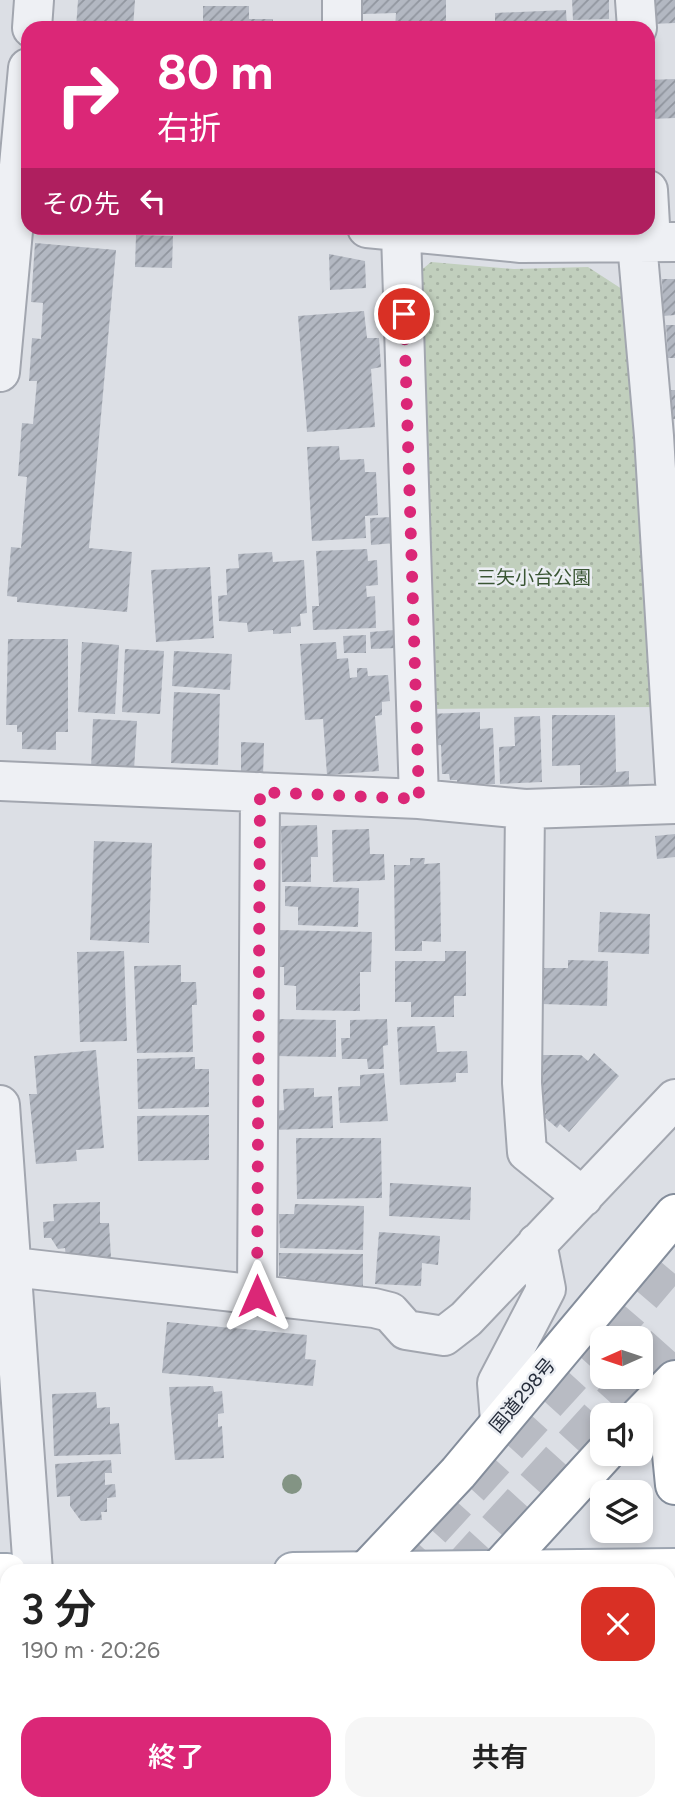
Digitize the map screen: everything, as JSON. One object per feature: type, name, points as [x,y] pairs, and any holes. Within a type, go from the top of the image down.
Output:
[{"type":"main road","name":"国道298号","points":[[372,1564],[458,1473],[675,1214]]},
{"type":"main road","points":[[653,1403],[675,1380]]},
{"type":"main road","points":[[675,1406],[669,1423],[675,1485]]},
{"type":"main road","points":[[503,1564],[593,1466]]},
{"type":"street","points":[[32,21],[34,0]]},
{"type":"street","points":[[342,0],[342,21]]},
{"type":"street","points":[[635,0],[636,21]]},
{"type":"street","points":[[0,372],[21,130]]},
{"type":"street","points":[[384,235],[419,799]]},
{"type":"street","points":[[437,235],[521,243],[654,243],[665,436],[675,782]]},
{"type":"street","points":[[0,780],[419,799],[525,809],[675,804]]},
{"type":"street","points":[[257,1296],[260,792]]},
{"type":"street","points":[[525,809],[522,1083],[527,1152],[583,1197]]},
{"type":"street","points":[[13,1267],[374,1308],[390,1312],[406,1330],[443,1336],[466,1319],[675,1099]]},
{"type":"street","points":[[0,1105],[3,1172],[13,1267],[9,1350],[32,1564]]},
{"type":"street","points":[[500,1421],[497,1383],[547,1289],[537,1243]]},
{"type":"green space","name":"三矢小台公園","points":[[431,262],[514,269],[588,267],[625,291],[657,707],[425,709],[412,278]]},
{"type":"building","points":[[78,0],[135,0],[134,21],[76,21]]},
{"type":"building","points":[[363,0],[446,0],[446,21],[395,21],[396,13],[363,14]]},
{"type":"building","points":[[572,0],[609,0],[609,19],[573,20]]},
{"type":"building","points":[[651,0],[675,0],[675,23],[655,24],[655,21],[652,21]]},
{"type":"building","points":[[203,6],[249,6],[249,19],[273,19],[273,21],[203,21]]},
{"type":"building","points":[[566,10],[567,21],[495,21],[495,13]]},
{"type":"building","points":[[675,79],[675,118],[655,119],[655,80]]},
{"type":"building","points":[[136,235],[173,236],[172,268],[135,267]]},
{"type":"building","points":[[35,243],[116,250],[89,548],[132,552],[127,612],[17,602],[17,597],[7,596],[11,547],[21,548],[27,477],[18,476],[22,423],[33,424],[37,381],[29,381],[32,338],[41,339],[43,303],[31,302]]},
{"type":"building","points":[[329,254],[365,261],[366,288],[330,290]]},
{"type":"building","points":[[662,279],[675,279],[675,315],[663,316]]},
{"type":"building","points":[[364,311],[367,338],[379,338],[381,367],[371,369],[375,427],[307,432],[298,316]]},
{"type":"building","points":[[666,325],[675,325],[675,358],[668,358]]},
{"type":"building","points":[[669,390],[675,390],[675,419],[666,419]]},
{"type":"building","points":[[339,446],[340,460],[364,459],[365,472],[376,472],[378,515],[365,516],[366,538],[312,541],[307,447]]},
{"type":"building","points":[[393,517],[395,543],[371,545],[370,518]]},
{"type":"building","points":[[367,549],[368,561],[377,560],[378,585],[366,586],[367,597],[375,596],[376,628],[313,630],[312,606],[319,606],[316,551]]},
{"type":"building","points":[[272,552],[273,562],[304,560],[307,613],[300,614],[301,626],[291,627],[291,633],[273,634],[273,630],[248,632],[247,623],[219,621],[218,596],[227,595],[226,569],[239,568],[238,554]]},
{"type":"building","points":[[210,567],[214,638],[156,642],[151,570]]},
{"type":"building","points":[[395,630],[396,648],[371,649],[370,632]]},
{"type":"building","points":[[366,635],[366,653],[344,653],[343,636]]},
{"type":"building","points":[[8,639],[68,639],[68,732],[56,732],[56,750],[22,749],[22,732],[17,732],[17,725],[6,725]]},
{"type":"building","points":[[82,642],[119,645],[115,714],[78,712]]},
{"type":"building","points":[[336,642],[337,659],[348,658],[350,678],[357,677],[357,668],[367,668],[368,676],[388,675],[390,701],[382,702],[382,715],[375,716],[379,771],[327,775],[323,719],[305,720],[300,644]]},
{"type":"building","points":[[125,649],[164,651],[160,714],[122,712]]},
{"type":"building","points":[[174,651],[232,654],[230,690],[172,686]]},
{"type":"building","points":[[174,692],[220,694],[218,765],[171,763]]},
{"type":"building","points":[[480,712],[480,729],[493,728],[495,784],[457,785],[457,780],[450,780],[449,774],[442,774],[441,745],[428,746],[428,714]]},
{"type":"building","points":[[552,715],[615,715],[616,772],[629,771],[629,785],[580,785],[580,765],[552,766]]},
{"type":"building","points":[[540,716],[542,782],[500,784],[499,747],[515,746],[514,717]]},
{"type":"building","points":[[93,719],[137,721],[134,770],[91,769]]},
{"type":"building","points":[[241,742],[264,743],[263,776],[241,775]]},
{"type":"building","points":[[317,825],[318,857],[311,857],[311,882],[282,882],[281,826]]},
{"type":"building","points":[[369,829],[370,854],[384,854],[385,880],[333,882],[332,830]]},
{"type":"building","points":[[675,834],[675,857],[657,859],[655,836]]},
{"type":"building","points":[[94,841],[152,843],[149,943],[90,940]]},
{"type":"building","points":[[410,858],[425,858],[424,864],[440,863],[441,942],[422,941],[422,951],[395,951],[394,865],[410,865]]},
{"type":"building","points":[[285,886],[359,888],[358,927],[298,925],[298,907],[285,906]]},
{"type":"building","points":[[600,912],[650,914],[649,954],[598,952]]},
{"type":"building","points":[[277,930],[372,932],[371,972],[360,972],[360,1011],[296,1010],[296,986],[284,985],[284,967],[276,967]]},
{"type":"building","points":[[124,951],[127,1041],[80,1042],[77,952]]},
{"type":"building","points":[[445,951],[466,951],[466,996],[454,996],[454,1017],[411,1017],[411,1002],[395,1002],[395,961],[445,961]]},
{"type":"building","points":[[568,960],[608,961],[607,1006],[542,1004],[543,968],[568,968]]},
{"type":"building","points":[[181,965],[181,982],[196,982],[197,1005],[192,1005],[193,1052],[137,1053],[134,966]]},
{"type":"building","points":[[273,1019],[336,1020],[336,1057],[273,1056]]},
{"type":"building","points":[[387,1019],[388,1045],[383,1046],[384,1069],[368,1069],[367,1059],[342,1059],[341,1038],[350,1038],[350,1020]]},
{"type":"building","points":[[435,1026],[437,1052],[467,1051],[468,1073],[456,1073],[456,1082],[400,1085],[397,1027]]},
{"type":"building","points":[[96,1050],[104,1148],[76,1150],[77,1161],[36,1164],[29,1094],[37,1094],[34,1056]]},
{"type":"building","points":[[594,1053],[619,1076],[569,1132],[560,1124],[557,1128],[543,1116],[546,1112],[533,1100],[536,1055],[581,1055],[588,1061]]},
{"type":"building","points":[[195,1057],[195,1069],[209,1069],[209,1107],[138,1109],[137,1059]]},
{"type":"building","points":[[384,1073],[388,1121],[340,1123],[338,1087],[360,1086],[360,1075]]},
{"type":"building","points":[[314,1088],[314,1097],[332,1096],[333,1128],[273,1130],[272,1111],[284,1110],[283,1089]]},
{"type":"building","points":[[209,1115],[209,1160],[138,1161],[137,1116]]},
{"type":"building","points":[[296,1138],[381,1138],[382,1198],[297,1199]]},
{"type":"building","points":[[390,1183],[471,1187],[470,1220],[389,1216]]},
{"type":"building","points":[[100,1202],[100,1223],[109,1223],[111,1258],[66,1260],[65,1248],[58,1249],[51,1238],[44,1238],[43,1222],[54,1221],[53,1204]]},
{"type":"building","points":[[295,1204],[364,1206],[363,1250],[280,1248],[279,1214],[294,1214]]},
{"type":"building","points":[[379,1232],[440,1236],[438,1265],[422,1263],[421,1286],[375,1284]]},
{"type":"building","points":[[279,1253],[363,1254],[363,1291],[286,1291],[286,1276],[279,1276]]},
{"type":"building","points":[[167,1322],[307,1335],[305,1359],[316,1360],[313,1386],[162,1373]]},
{"type":"building","points":[[213,1386],[214,1392],[222,1391],[224,1413],[218,1414],[218,1427],[222,1426],[224,1458],[175,1460],[169,1387]]},
{"type":"building","points":[[96,1392],[97,1408],[110,1407],[110,1424],[119,1423],[121,1454],[54,1456],[52,1394]]},
{"type":"building","points":[[111,1460],[112,1473],[105,1473],[105,1485],[115,1484],[116,1497],[107,1498],[107,1512],[101,1512],[102,1520],[81,1521],[70,1506],[70,1496],[57,1497],[55,1464]]},
{"type":"tunnel","points":[[616,1326],[675,1257]]},
{"type":"tunnel","points":[[653,1358],[675,1333]]},
{"type":"tunnel","points":[[400,1564],[590,1355]]},
{"type":"tunnel","points":[[465,1564],[623,1390]]},
{"type":"route","points":[[257,1296],[260,792],[419,799],[404,314]]}]
